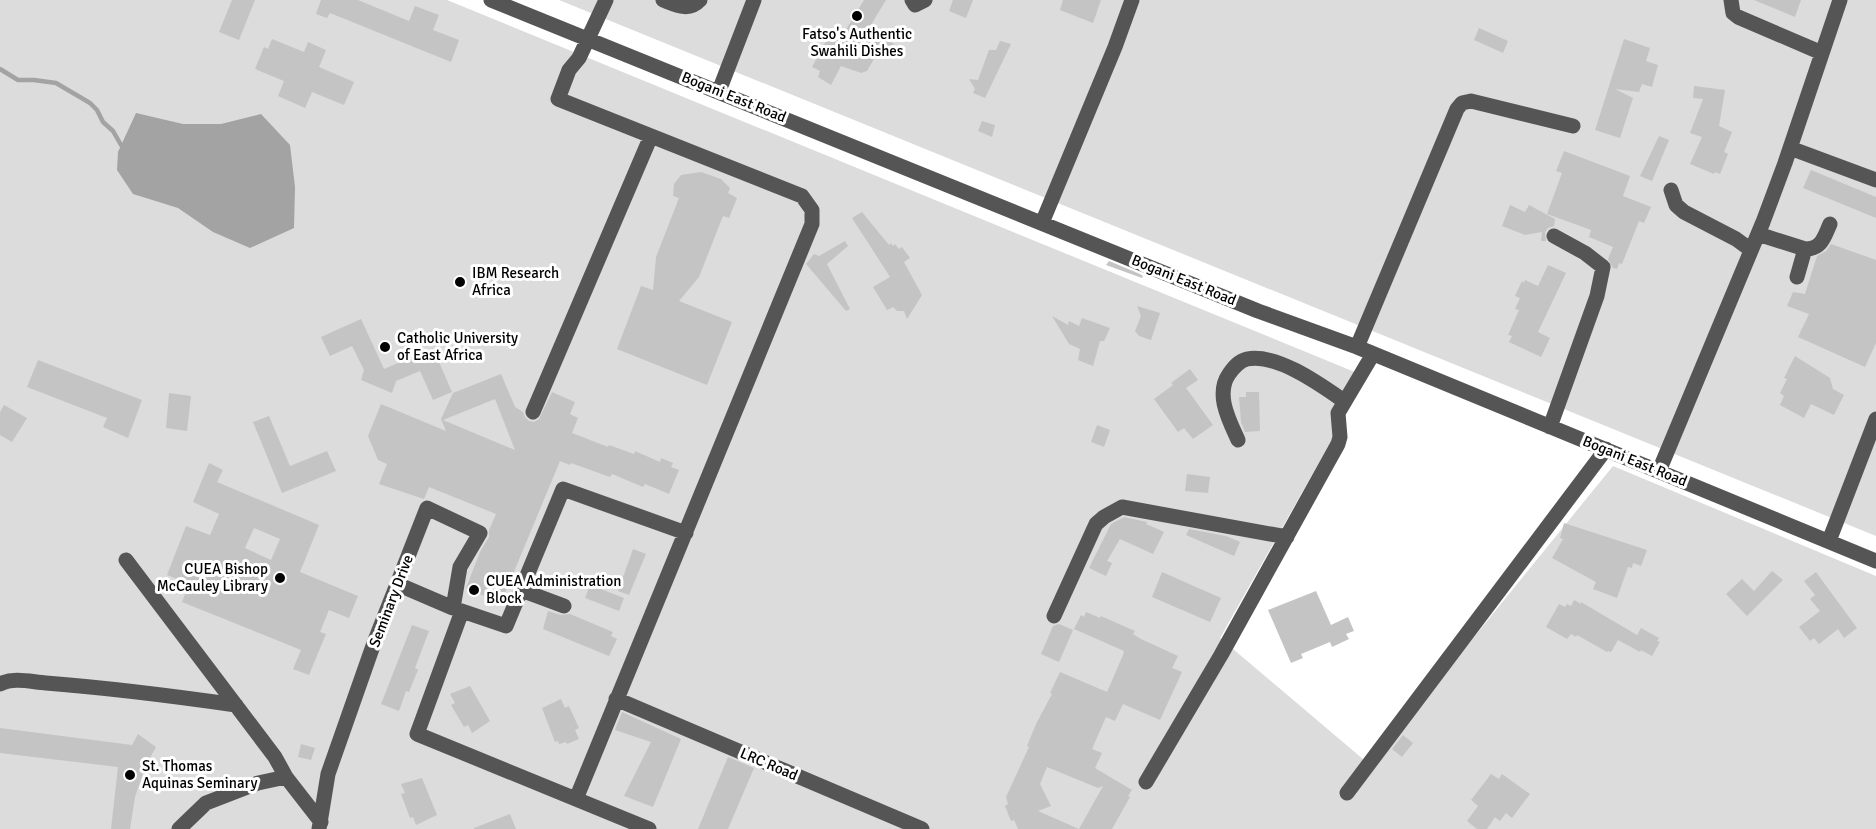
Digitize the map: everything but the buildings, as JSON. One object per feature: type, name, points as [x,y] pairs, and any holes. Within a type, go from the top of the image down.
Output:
[{"type":"street","name":"Bogani East Road","points":[[491,0],[1258,311],[1357,347],[1876,561]]},
{"type":"street","points":[[576,799],[812,224],[812,210],[802,196],[558,99],[569,70],[579,58],[606,0]]},
{"type":"street","points":[[663,0],[688,7],[700,0]]},
{"type":"street","points":[[719,91],[754,0]]},
{"type":"street","points":[[912,0],[915,5],[925,0]]},
{"type":"street","points":[[1042,223],[1132,0]]},
{"type":"street","points":[[1731,0],[1733,13],[1738,17],[1822,53]]},
{"type":"street","points":[[1659,471],[1758,234],[1840,0]]},
{"type":"street","points":[[1357,347],[1457,109],[1462,103],[1471,101],[1573,126]]},
{"type":"street","points":[[534,412],[651,136]]},
{"type":"street","points":[[1790,148],[1876,180]]},
{"type":"street","points":[[1671,190],[1676,204],[1684,212],[1751,250]]},
{"type":"street","points":[[1758,234],[1805,249],[1818,247],[1830,224]]},
{"type":"street","points":[[1550,427],[1597,296],[1603,267],[1585,253],[1554,236]]},
{"type":"street","points":[[1797,276],[1805,249]]},
{"type":"street","points":[[1146,782],[1221,655],[1338,444],[1340,437],[1337,417],[1372,354]]},
{"type":"street","points":[[1238,440],[1229,421],[1222,395],[1226,378],[1235,366],[1246,360],[1262,359],[1287,367],[1344,401]]},
{"type":"street","points":[[1829,541],[1876,419]]},
{"type":"street","points":[[1347,793],[1606,449]]},
{"type":"street","points":[[397,584],[506,626],[563,489],[686,533]]},
{"type":"street","points":[[1054,616],[1096,524],[1122,507],[1287,537]]},
{"type":"street","name":"Seminary Drive","points":[[320,825],[328,774],[427,508],[480,533],[460,567],[457,609]]},
{"type":"street","points":[[126,560],[275,757],[286,777],[320,825]]},
{"type":"street","points":[[521,590],[564,606]]},
{"type":"street","points":[[457,609],[417,734],[649,829]]},
{"type":"street","points":[[0,684],[5,681],[23,680],[73,684],[236,705]]},
{"type":"street","name":"LRC Road","points":[[616,699],[922,829]]},
{"type":"street","points":[[179,829],[206,803],[258,783],[286,777]]},
{"type":"shaded area","points":[[0,0],[447,0],[1367,377],[1220,638],[1370,765],[1613,466],[1876,576],[1876,829],[0,829]]},
{"type":"shaded area","points":[[559,0],[1876,0],[1876,536]]},
{"type":"shaded area","points":[[136,113],[183,124],[221,124],[261,114],[290,145],[295,187],[294,228],[250,248],[213,232],[178,208],[133,194],[117,170],[118,152]]},
{"type":"waterway","points":[[0,69],[18,80],[56,83],[90,103],[97,110],[103,122],[113,131],[121,145]]},
{"type":"place","name":"Fatso's Authentic Swahili Dishes","points":[[857,16]]},
{"type":"place","name":"IBM Research Africa","points":[[460,282]]},
{"type":"place","name":"Catholic University of East Africa","points":[[385,347]]},
{"type":"place","name":"CUEA Bishop McCauley Library","points":[[280,578]]},
{"type":"place","name":"CUEA Administration Block","points":[[474,590]]},
{"type":"place","name":"St. Thomas Aquinas Seminary","points":[[130,775]]}]
